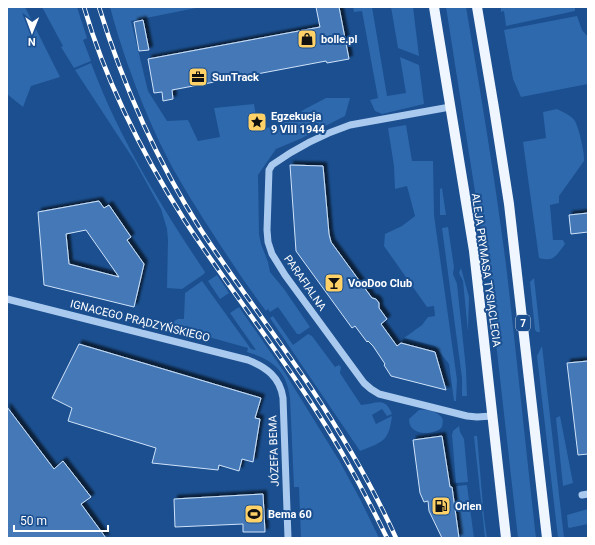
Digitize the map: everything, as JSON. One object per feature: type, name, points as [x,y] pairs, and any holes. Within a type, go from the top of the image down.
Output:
[{"type":"main road","name":"ALEJA PRYMASA TYSIĄCLECIA","points":[[434,7],[474,251],[506,538]]},
{"type":"main road","name":"7","points":[[477,7],[496,116],[510,211],[547,538]]},
{"type":"street","name":"PARAFIALNA","points":[[450,107],[350,125],[335,130],[307,144],[272,165],[269,170],[268,242],[272,254],[285,275],[364,383],[371,389],[379,394],[453,413],[477,417],[492,416]]},
{"type":"street","name":"IGNACEGO PRĄDZYŃSKIEGO","points":[[7,299],[248,360],[266,369]]},
{"type":"street","name":"JÓZEFA BEMA","points":[[266,369],[280,384],[283,398],[288,538]]},
{"type":"shaded area","points":[[7,7],[25,7],[60,77],[31,86],[23,107],[7,94]]},
{"type":"shaded area","points":[[42,7],[77,7],[87,38],[83,40],[91,61],[74,68],[61,47],[63,46]]},
{"type":"shaded area","points":[[110,7],[201,7],[131,21],[148,91],[167,121],[188,120],[198,141],[220,137],[214,108],[254,104],[258,129],[279,126],[305,109],[326,98],[350,98],[345,116],[300,139],[276,149],[258,175],[259,234],[261,244],[270,272],[284,289],[310,327],[300,334],[297,334],[278,307],[270,312],[268,309],[266,311],[204,220],[168,160],[139,95]]},
{"type":"shaded area","points":[[353,7],[372,7],[387,96],[406,93],[400,57],[419,65],[424,104],[382,114],[375,111],[370,100],[378,98],[362,11],[354,12]]},
{"type":"shaded area","points":[[391,7],[413,7],[419,56],[398,48]]},
{"type":"shaded area","points":[[446,7],[466,7],[472,40],[503,240],[536,538],[518,538],[489,281]]},
{"type":"shaded area","points":[[501,7],[575,7],[575,11],[506,26],[504,11],[501,12]]},
{"type":"shaded area","points":[[577,16],[582,30],[588,37],[588,84],[521,97],[513,79],[504,30]]},
{"type":"shaded area","points":[[91,63],[114,118],[142,171],[205,272],[182,289],[167,288],[168,240],[167,229],[161,209],[134,160],[75,70]]},
{"type":"shaded area","points":[[557,109],[574,119],[584,153],[584,161],[559,196],[559,203],[550,205],[553,240],[563,240],[565,244],[554,257],[544,259],[539,258],[523,142],[546,138],[543,112]]},
{"type":"shaded area","points":[[406,125],[412,161],[433,161],[434,215],[457,380],[456,401],[454,401],[449,364],[435,346],[404,338],[422,325],[428,317],[435,316],[434,306],[427,307],[384,246],[385,234],[402,226],[415,216],[407,186],[395,189],[394,166],[388,128]]},
{"type":"shaded area","points":[[442,188],[446,215],[440,215],[440,189]]},
{"type":"shaded area","points":[[448,227],[454,267],[453,274],[457,284],[466,369],[467,396],[462,396],[462,378],[442,228]]},
{"type":"shaded area","points":[[461,268],[469,297],[468,332],[463,281],[459,273]]},
{"type":"shaded area","points":[[217,275],[229,293],[220,299],[208,281]]},
{"type":"shaded area","points":[[534,278],[540,332],[535,330],[530,282]]},
{"type":"shaded area","points":[[202,281],[251,349],[256,350],[230,313],[239,307],[285,373],[340,462],[379,538],[301,538],[299,487],[294,487],[290,398],[286,380],[282,373],[264,358],[247,352],[248,348],[173,327],[172,322],[178,319],[184,319],[185,293]]},
{"type":"shaded area","points":[[273,316],[293,345],[308,334],[312,336],[335,367],[339,365],[341,367],[340,373],[361,405],[380,402],[389,408],[392,414],[387,416],[382,409],[372,415],[376,424],[392,416],[389,431],[383,440],[360,451],[270,318]]},
{"type":"shaded area","points":[[542,346],[564,538],[558,538],[537,356]]},
{"type":"shaded area","points":[[419,410],[429,410],[439,414],[443,420],[442,427],[433,432],[427,433],[422,433],[412,428],[409,419]]},
{"type":"shaded area","points":[[560,416],[573,483],[563,486],[556,418]]},
{"type":"shaded area","points":[[459,426],[460,432],[464,439],[468,482],[456,483],[452,435],[453,431]]},
{"type":"shaded area","points":[[474,436],[477,436],[487,538],[485,538]]},
{"type":"shaded area","points":[[467,485],[474,538],[461,538],[456,486]]},
{"type":"shaded area","points":[[588,509],[588,524],[568,527],[567,515]]},
{"type":"building","name":"SunTrack","points":[[316,7],[339,7],[349,59],[327,63],[326,61],[172,90],[173,99],[163,101],[162,92],[154,93],[148,59],[320,27]]},
{"type":"building","points":[[143,20],[149,50],[139,51],[134,22]]},
{"type":"building","points":[[290,165],[323,166],[331,242],[372,298],[376,299],[379,303],[379,308],[387,319],[381,324],[397,346],[401,343],[435,352],[446,390],[391,376],[373,346],[368,341],[367,342],[355,326],[352,328],[296,251]]},
{"type":"building","points":[[99,201],[104,208],[109,205],[131,237],[127,240],[144,264],[134,307],[44,285],[38,212]],"holes":[[[86,230],[119,277],[69,264],[66,234]]]},
{"type":"building","points":[[588,213],[588,232],[571,234],[569,215]]},
{"type":"building","points":[[79,344],[261,398],[255,418],[260,419],[253,462],[242,459],[239,471],[219,465],[218,470],[152,463],[156,448],[68,421],[72,408],[52,398]]},
{"type":"building","points":[[588,361],[588,454],[578,455],[567,363]]},
{"type":"building","points":[[7,407],[54,469],[63,461],[91,497],[81,504],[106,538],[7,538]]},
{"type":"building","points":[[442,436],[450,487],[452,487],[459,538],[442,538],[429,511],[428,501],[424,502],[420,493],[413,440]]},
{"type":"building","points":[[263,494],[265,532],[243,532],[243,524],[175,527],[174,499]]},
{"type":"railway","points":[[84,7],[103,63],[140,144],[200,244],[295,378],[321,418],[351,468],[387,538]]},
{"type":"railway","points":[[99,7],[108,36],[142,122],[185,204],[201,230],[313,391],[336,427],[368,481],[396,538]]},
{"type":"place","name":"bolle.pl","points":[[307,39]]},
{"type":"place","name":"SunTrack","points":[[198,77]]},
{"type":"place","name":"Egzekucja 9 VIII 1944","points":[[257,122]]},
{"type":"place","name":"VooDoo Club","points":[[334,283]]},
{"type":"place","name":"Orlen","points":[[441,506]]},
{"type":"place","name":"Bema 60","points":[[254,514]]}]
